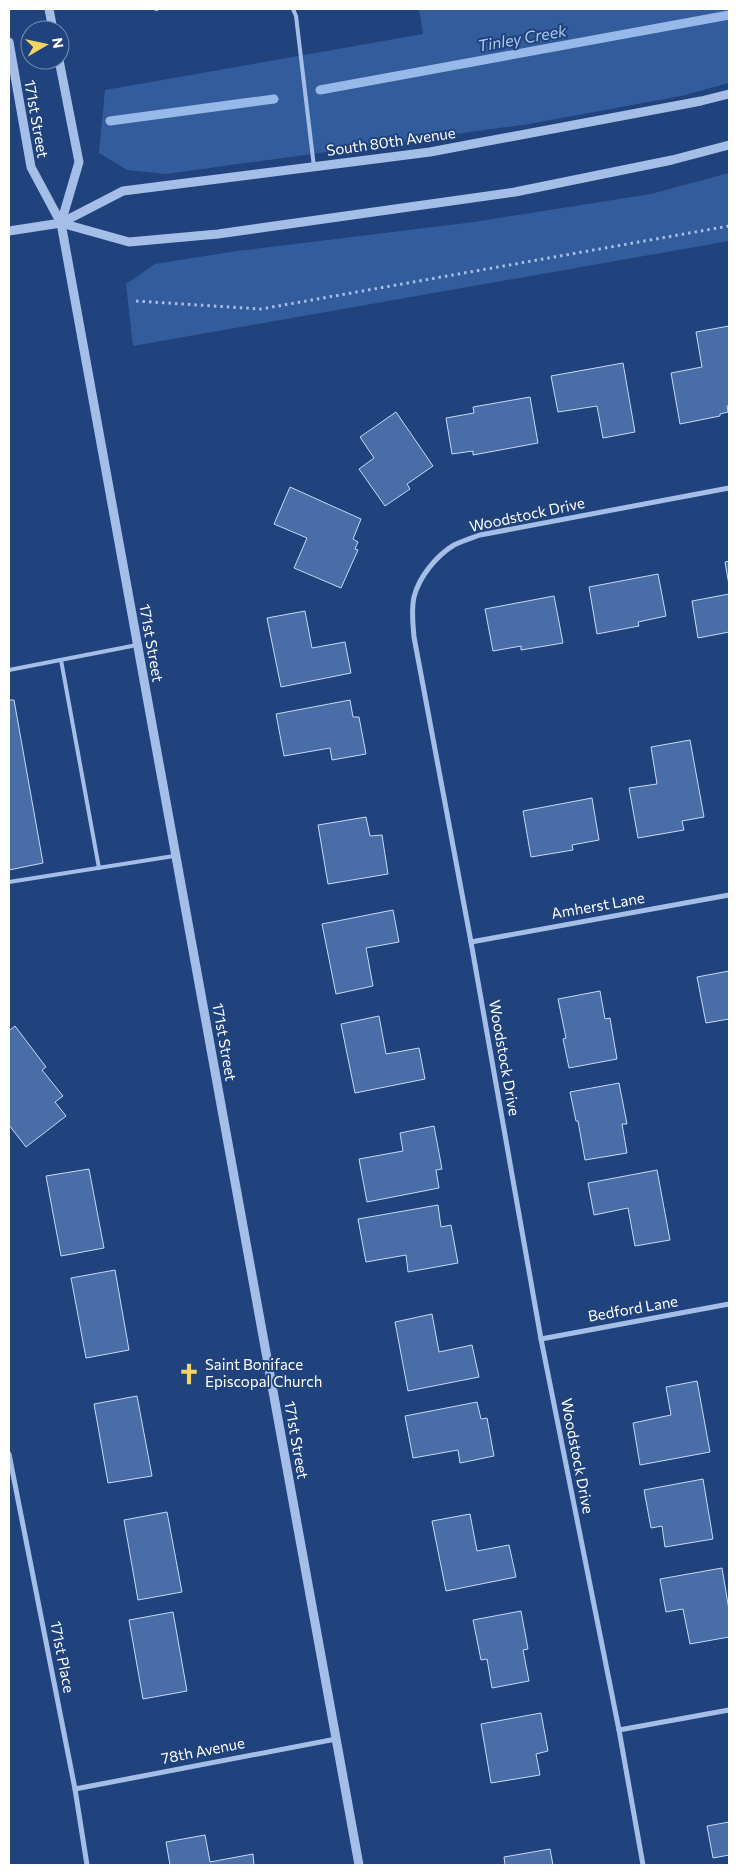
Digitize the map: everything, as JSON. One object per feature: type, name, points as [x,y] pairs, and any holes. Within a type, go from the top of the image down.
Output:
[{"type":"street","name":"171st Street","points":[[9,42],[31,167],[61,223],[359,1865]]},
{"type":"street","name":"171st Street","points":[[61,70],[79,162],[61,223]]},
{"type":"street","name":"South 80th Avenue","points":[[9,231],[61,223],[123,191],[430,152],[701,101],[729,94]]},
{"type":"street","name":"South 80th Avenue","points":[[61,223],[129,242],[218,234],[515,192],[672,160],[729,145]]},
{"type":"street","name":"Woodstock Drive","points":[[643,1865],[619,1730],[541,1339],[471,942],[414,637],[412,616],[414,596],[424,576],[438,556],[456,544],[480,536],[729,488]]},
{"type":"street","name":"Amherst Lane","points":[[471,942],[729,895]]},
{"type":"street","name":"Bedford Lane","points":[[541,1339],[729,1304]]},
{"type":"street","name":"171st Place","points":[[9,1454],[75,1788],[87,1865]]},
{"type":"street","points":[[619,1730],[729,1710]]},
{"type":"street","name":"78th Avenue","points":[[75,1788],[336,1739]]},
{"type":"lane","points":[[293,9],[296,16],[314,167]]},
{"type":"lane","points":[[9,670],[137,645]]},
{"type":"lane","points":[[61,660],[99,868]]},
{"type":"lane","points":[[9,882],[176,856]]},
{"type":"path","points":[[136,301],[261,309],[729,226]]},
{"type":"shaded area","points":[[419,9],[729,9],[729,83],[681,96],[529,124],[166,174],[127,170],[99,153],[105,90],[423,34]]},
{"type":"shaded area","points":[[729,173],[729,241],[133,346],[126,284],[155,264],[237,251],[474,222],[651,194]]},
{"type":"building","points":[[729,326],[728,412],[720,414],[720,416],[680,424],[671,373],[702,367],[696,332]]},
{"type":"building","points":[[623,363],[635,432],[603,438],[597,406],[558,412],[551,376]]},
{"type":"building","points":[[530,397],[538,443],[473,455],[473,451],[452,454],[446,418],[474,413],[473,407]]},
{"type":"building","points":[[396,412],[433,466],[407,484],[410,489],[385,506],[359,469],[374,458],[360,437]]},
{"type":"building","points":[[290,487],[361,519],[353,539],[358,542],[355,549],[358,550],[341,588],[294,568],[307,538],[274,524]]},
{"type":"building","points":[[729,561],[729,585],[725,562]]},
{"type":"building","points":[[658,574],[666,616],[638,622],[639,626],[597,634],[589,587]]},
{"type":"building","points":[[729,594],[729,632],[698,638],[692,601]]},
{"type":"building","points":[[554,596],[563,643],[521,650],[521,646],[493,651],[485,609]]},
{"type":"building","points":[[305,611],[312,648],[345,642],[351,673],[281,687],[267,618]]},
{"type":"building","points":[[9,700],[14,700],[43,863],[9,870]]},
{"type":"building","points":[[350,700],[353,717],[359,717],[366,754],[332,760],[330,748],[284,756],[276,714]]},
{"type":"building","points":[[690,740],[704,817],[682,821],[684,830],[638,838],[629,788],[657,784],[651,747]]},
{"type":"building","points":[[592,798],[599,840],[572,845],[573,850],[531,857],[523,811]]},
{"type":"building","points":[[366,817],[370,836],[382,835],[388,874],[328,884],[318,825]]},
{"type":"building","points":[[393,910],[399,942],[366,948],[373,986],[336,994],[322,924]]},
{"type":"building","points":[[729,971],[729,1019],[706,1023],[697,977]]},
{"type":"building","points":[[600,991],[605,1019],[610,1018],[617,1059],[569,1068],[563,1039],[566,1038],[558,999]]},
{"type":"building","points":[[379,1016],[386,1054],[419,1048],[425,1079],[355,1093],[341,1024]]},
{"type":"building","points":[[15,1026],[46,1067],[42,1070],[63,1096],[55,1102],[66,1116],[26,1147],[9,1125],[9,1031]]},
{"type":"building","points":[[619,1083],[627,1124],[622,1124],[627,1153],[585,1160],[578,1121],[576,1121],[570,1092]]},
{"type":"building","points":[[434,1126],[442,1169],[436,1170],[439,1188],[367,1202],[359,1159],[403,1151],[400,1133]]},
{"type":"building","points":[[89,1169],[104,1248],[61,1256],[46,1176]]},
{"type":"building","points":[[657,1170],[670,1240],[635,1246],[628,1208],[594,1215],[588,1183]]},
{"type":"building","points":[[438,1205],[441,1227],[451,1225],[458,1263],[408,1272],[406,1255],[366,1262],[358,1219]]},
{"type":"building","points":[[115,1270],[129,1350],[86,1358],[71,1278]]},
{"type":"building","points":[[432,1314],[439,1352],[472,1345],[479,1377],[408,1391],[395,1322]]},
{"type":"building","points":[[697,1381],[710,1452],[640,1465],[633,1423],[671,1415],[666,1387]]},
{"type":"building","points":[[137,1396],[152,1476],[108,1483],[94,1404]]},
{"type":"building","points":[[477,1402],[481,1419],[487,1418],[494,1456],[460,1463],[458,1450],[413,1458],[405,1416]]},
{"type":"building","points":[[703,1479],[713,1539],[665,1547],[662,1526],[651,1528],[644,1490]]},
{"type":"building","points":[[167,1512],[182,1592],[138,1600],[124,1520]]},
{"type":"building","points":[[470,1514],[477,1551],[509,1545],[516,1577],[446,1591],[432,1521]]},
{"type":"building","points":[[722,1568],[729,1610],[729,1637],[690,1644],[683,1609],[666,1612],[660,1579]]},
{"type":"building","points":[[521,1611],[528,1649],[523,1650],[529,1681],[492,1688],[487,1659],[481,1660],[473,1620]]},
{"type":"building","points":[[173,1612],[187,1691],[143,1699],[129,1620]]},
{"type":"building","points":[[541,1713],[548,1751],[536,1754],[540,1775],[491,1783],[481,1724]]},
{"type":"building","points":[[729,1822],[729,1855],[713,1858],[707,1826]]},
{"type":"building","points":[[205,1835],[210,1862],[253,1854],[254,1865],[170,1865],[166,1842]]},
{"type":"building","points":[[550,1849],[553,1865],[505,1865],[504,1857]]},
{"type":"waterway","name":"Tinley Creek","points":[[320,90],[729,15]]},
{"type":"waterway","name":"Tinley Creek","points":[[110,121],[274,99]]},
{"type":"place","name":"Saint Boniface Episcopal Church","points":[[189,1374]]}]
